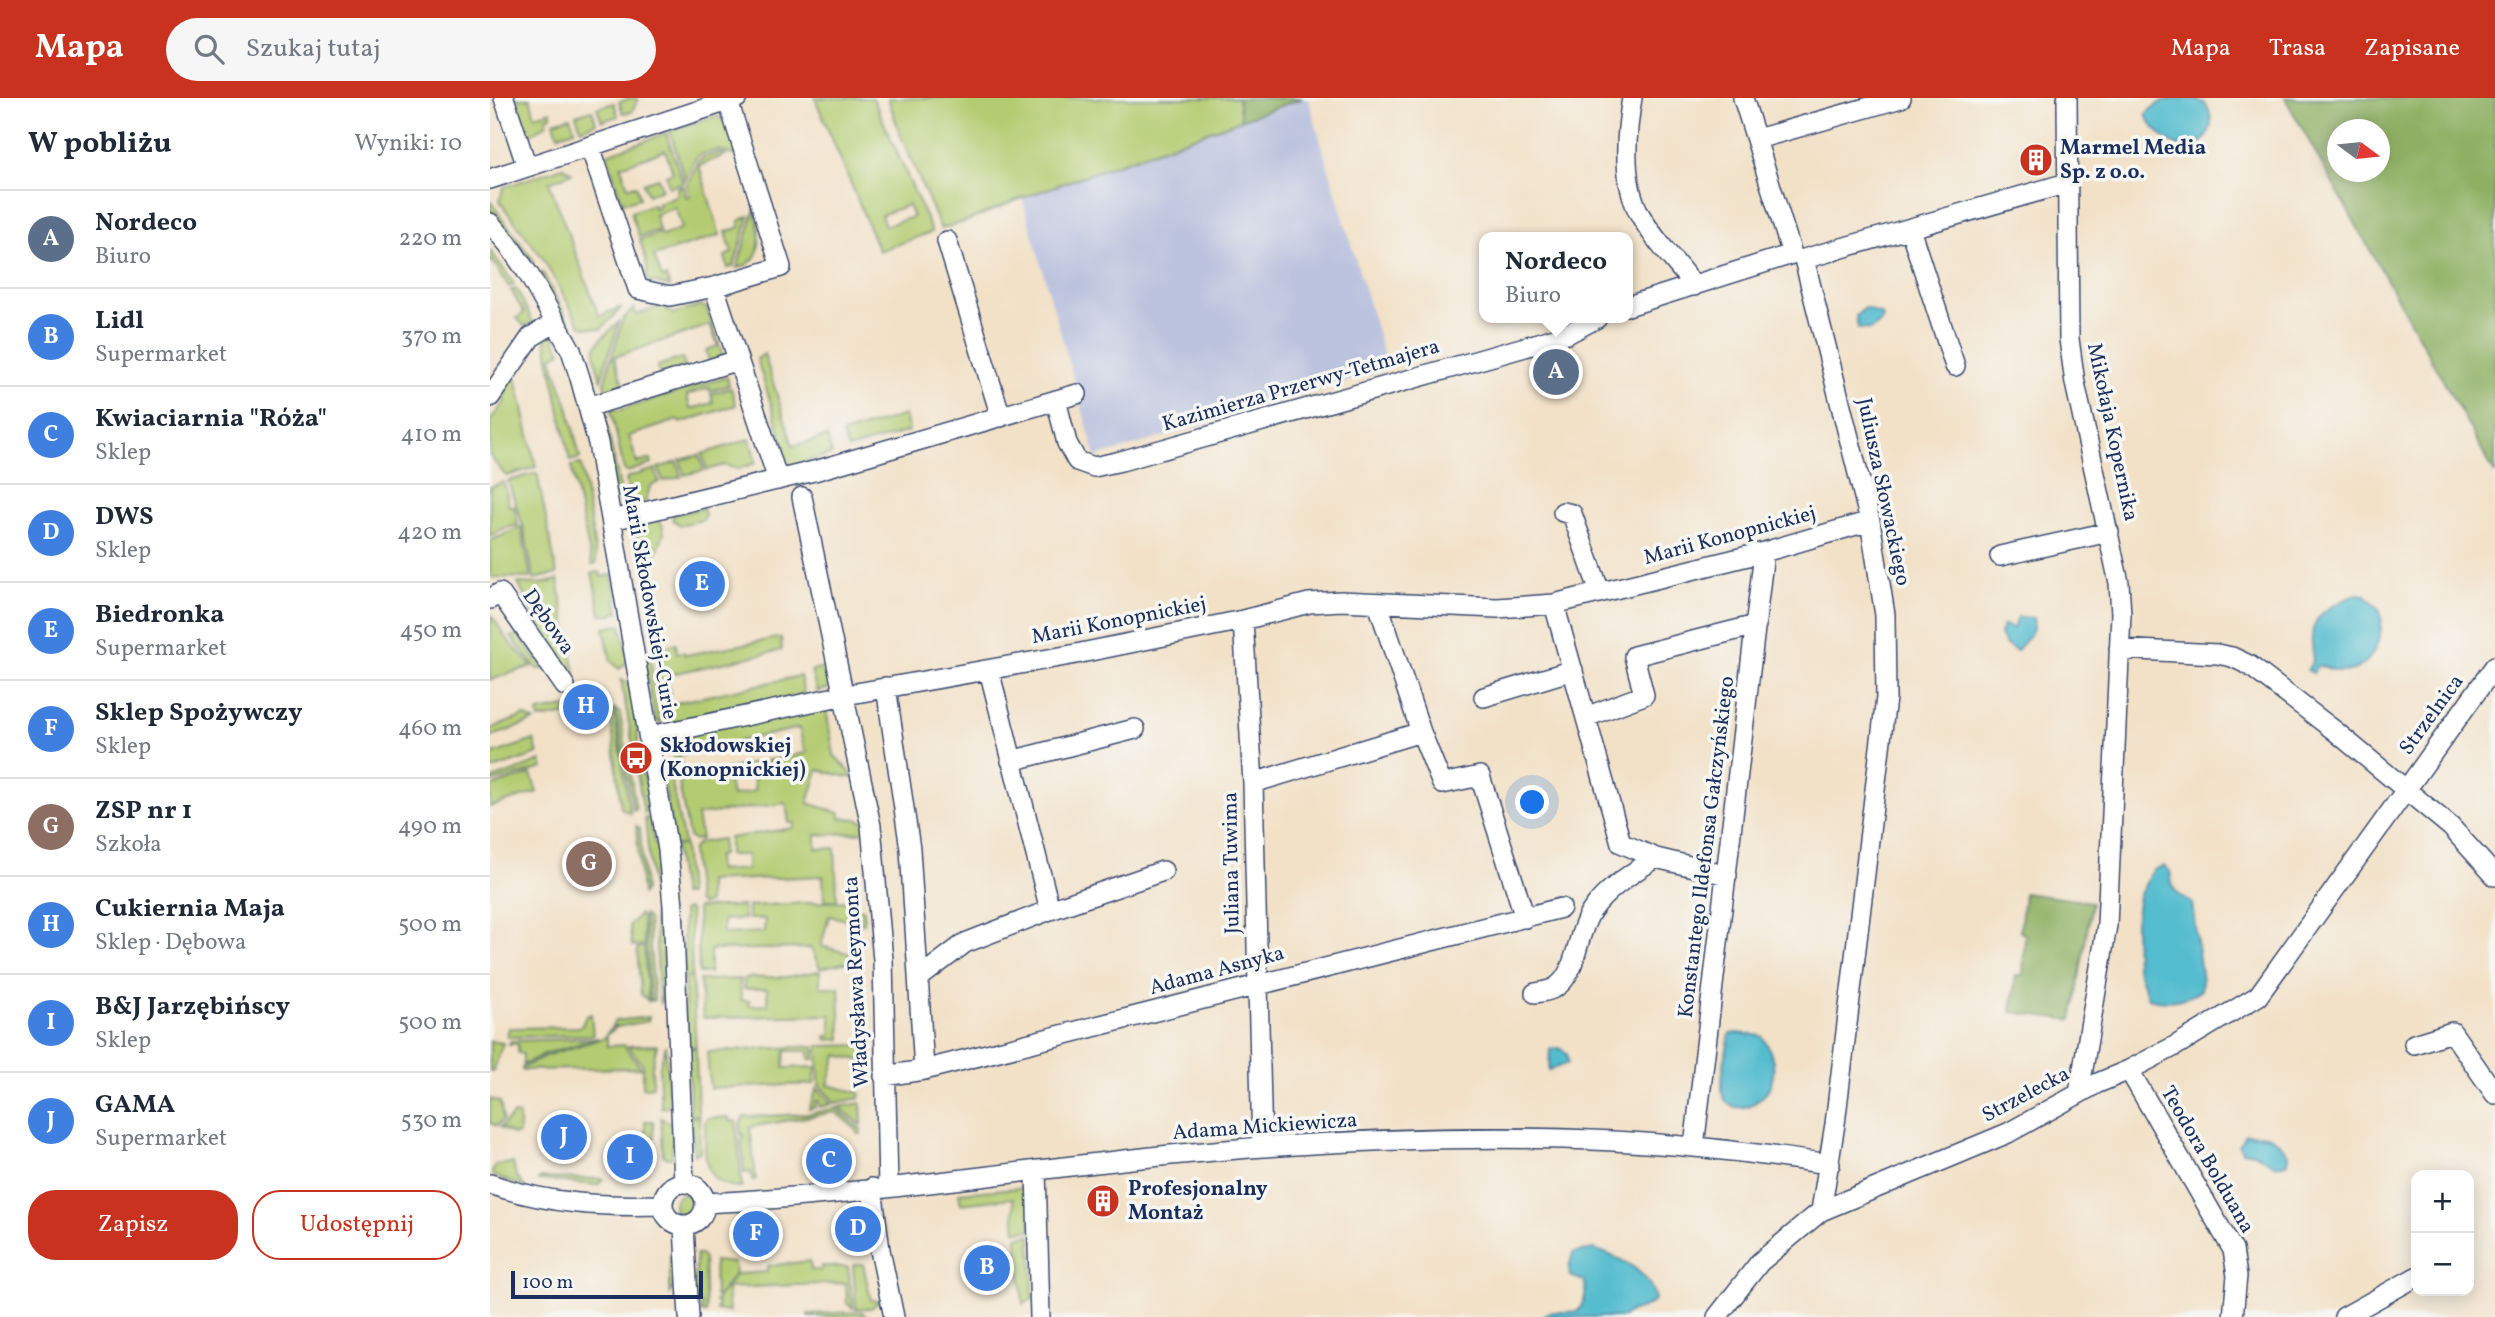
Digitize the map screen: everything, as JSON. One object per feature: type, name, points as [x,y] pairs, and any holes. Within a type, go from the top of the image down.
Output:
[{"type":"street","points":[[504,98],[527,167]]},
{"type":"street","points":[[1632,98],[1627,129],[1628,172],[1638,210],[1694,286]]},
{"type":"street","name":"Juliusza Słowackiego","points":[[1743,98],[1798,256],[1870,521],[1885,615],[1885,698],[1830,1164],[1822,1210]]},
{"type":"street","points":[[1756,139],[1901,98]]},
{"type":"street","name":"Mikołaja Kopernika","points":[[2067,98],[2069,339],[2075,383],[2119,583],[2121,614],[2107,925],[2079,1093]]},
{"type":"street","points":[[490,179],[590,146],[733,100],[781,267],[714,287],[670,296],[638,289],[590,146]]},
{"type":"street","points":[[1633,304],[1798,256],[1910,229],[2067,183]]},
{"type":"street","name":"Marii Skłodowskiej-Curie","points":[[490,223],[526,269],[571,350],[598,443],[668,850],[684,1183]]},
{"type":"street","points":[[1910,229],[1955,366]]},
{"type":"street","points":[[947,241],[1001,417]]},
{"type":"street","points":[[714,287],[778,480]]},
{"type":"street","points":[[490,397],[531,337],[556,322]]},
{"type":"street","name":"Kazimierza Przerwy-Tetmajera","points":[[1056,400],[1067,443],[1077,461],[1094,467],[1525,347],[1567,334],[1588,323]]},
{"type":"street","points":[[588,407],[738,360]]},
{"type":"street","points":[[612,520],[778,480],[1077,394]]},
{"type":"street","name":"Władysława Reymonta","points":[[802,497],[871,827],[883,960],[884,1076],[880,1250],[894,1317]]},
{"type":"street","points":[[1563,512],[1572,514],[1600,592]]},
{"type":"street","name":"Marii Konopnickiej","points":[[650,736],[845,695],[1243,620],[1309,603],[1341,601],[1497,608],[1554,604],[1764,552],[1870,521]]},
{"type":"street","points":[[2000,556],[2109,532]]},
{"type":"street","name":"Konstantego Ildefonsa Gałczyńskiego","points":[[1694,1147],[1764,552]]},
{"type":"street","name":"Dębowa","points":[[490,598],[499,593],[565,686]]},
{"type":"street","points":[[1378,604],[1421,732],[1442,784],[1480,776],[1525,918]]},
{"type":"street","points":[[1554,604],[1621,843],[1656,858],[1727,875]]},
{"type":"street","name":"Juliana Tuwima","points":[[1243,620],[1253,783],[1262,1147]]},
{"type":"street","points":[[1586,718],[1644,695],[1634,656],[1756,625]]},
{"type":"street","points":[[2119,649],[2217,654],[2249,665],[2335,731],[2405,790]]},
{"type":"street","name":"Strzelnica","points":[[2337,888],[2495,666]]},
{"type":"street","points":[[989,670],[1050,910]]},
{"type":"street","points":[[1484,697],[1573,670]]},
{"type":"street","points":[[886,687],[910,849],[923,1070]]},
{"type":"street","points":[[1011,761],[1135,729]]},
{"type":"street","points":[[1253,783],[1421,732]]},
{"type":"street","name":"Strzelnica","points":[[2405,790],[2451,827],[2495,876]]},
{"type":"street","points":[[1535,993],[1556,987],[1572,966],[1583,925],[1594,907],[1637,869],[1656,858]]},
{"type":"street","points":[[919,978],[965,943],[1163,871]]},
{"type":"street","name":"Strzelecka","points":[[1717,1317],[1760,1262],[1822,1210],[2008,1133],[2079,1093],[2130,1070],[2258,996],[2337,888]]},
{"type":"street","name":"Adama Asnyka","points":[[884,1076],[923,1070],[1561,908]]},
{"type":"street","points":[[2414,1044],[2452,1032],[2495,1094]]},
{"type":"street","name":"Teodora Bolduana","points":[[2130,1070],[2234,1250],[2237,1276],[2233,1317]]},
{"type":"street","name":"Adama Mickiewicza","points":[[705,1203],[1262,1147],[1485,1139],[1582,1140],[1694,1147],[1830,1164]]},
{"type":"street","points":[[1830,1164],[1851,1198]]},
{"type":"street","points":[[1036,1170],[1040,1317]]},
{"type":"street","points":[[684,1183],[697,1187],[705,1203],[701,1217],[684,1226],[667,1218],[663,1205],[665,1194],[670,1188],[684,1183]]},
{"type":"street","points":[[490,1184],[552,1201],[663,1205]]},
{"type":"street","points":[[684,1226],[689,1317]]},
{"type":"street","points":[[2344,1317],[2411,1280]]},
{"type":"shaded area","points":[[1308,98],[1388,369],[1096,457],[1022,198]]},
{"type":"green space","points":[[512,98],[530,98],[535,116],[551,111],[551,116],[546,118],[547,124],[526,137]]},
{"type":"green space","points":[[815,98],[873,98],[932,232],[879,251]],"holes":[[[908,205],[913,217],[885,226],[881,215]]]},
{"type":"green space","points":[[888,98],[1238,98],[1241,120],[941,229],[901,136]]},
{"type":"green space","points":[[1238,98],[1303,98],[1241,120]]},
{"type":"green space","points":[[2285,98],[2495,98],[2495,474],[2332,182],[2390,182],[2390,119],[2327,119],[2327,173]]},
{"type":"green space","points":[[638,99],[632,112],[623,113],[619,102]]},
{"type":"green space","points":[[614,103],[618,116],[602,121],[597,108]]},
{"type":"green space","points":[[592,110],[596,123],[581,129],[576,115]]},
{"type":"green space","points":[[714,116],[725,119],[738,157],[719,150],[698,155],[685,180],[670,131]]},
{"type":"green space","points":[[570,117],[575,130],[558,135],[554,122]]},
{"type":"green space","points":[[666,133],[683,183],[669,187],[666,175],[673,172],[665,150],[621,166],[628,187],[636,185],[640,198],[626,202],[621,200],[607,154]]},
{"type":"green space","points":[[719,153],[725,155],[699,166],[720,235],[654,256],[662,278],[666,277],[670,287],[648,281],[640,240],[660,233],[662,236],[682,228],[675,207],[655,215],[659,230],[639,237],[631,212],[653,204],[654,208],[658,207],[658,203],[678,195],[677,188],[684,186],[686,197],[690,197],[687,184],[701,158]]},
{"type":"green space","points":[[563,167],[572,173],[549,182],[599,316],[622,307],[601,329],[581,326],[542,257],[499,201],[504,187]]},
{"type":"green space","points":[[658,178],[662,189],[648,195],[643,183]]},
{"type":"green space","points":[[490,201],[534,261],[532,263],[490,210]]},
{"type":"green space","points":[[755,208],[759,226],[757,252],[747,265],[737,268]]},
{"type":"green space","points":[[749,216],[733,267],[728,268],[725,256],[732,253],[726,232],[740,227],[739,221]]},
{"type":"green space","points":[[491,251],[514,284],[509,287],[493,261],[490,262]]},
{"type":"green space","points":[[540,273],[543,273],[576,335],[601,398],[595,397]]},
{"type":"green space","points":[[511,290],[517,290],[533,322],[524,326],[517,318],[524,313]]},
{"type":"green space","points":[[701,305],[707,309],[723,356],[709,361],[706,350],[718,346],[710,325],[614,357],[624,387],[607,393],[604,383],[623,319],[634,308],[636,315],[662,306],[673,314]]},
{"type":"green space","points":[[619,322],[601,379],[596,347]]},
{"type":"green space","points":[[545,335],[553,335],[561,352],[552,357],[555,368],[551,370]]},
{"type":"green space","points":[[764,354],[793,446],[827,437],[832,454],[795,465],[784,465],[779,451],[785,449],[757,359]]},
{"type":"green space","points":[[682,358],[685,367],[660,375],[657,366]]},
{"type":"green space","points":[[556,371],[568,406],[580,458],[570,461],[552,372]]},
{"type":"green space","points":[[515,372],[536,467],[506,476],[490,456],[490,421],[505,401],[503,396]]},
{"type":"green space","points":[[727,377],[729,385],[687,395],[690,409],[713,403],[711,394],[731,388],[736,405],[629,436],[637,463],[651,459],[652,464],[627,472],[624,470],[610,405],[617,411]]},
{"type":"green space","points":[[603,406],[624,507],[616,497],[598,412]]},
{"type":"green space","points":[[905,415],[909,431],[848,449],[842,434]]},
{"type":"green space","points":[[750,439],[756,463],[738,469],[724,465],[707,470],[702,454]]},
{"type":"green space","points":[[699,455],[704,470],[684,475],[680,460]]},
{"type":"green space","points":[[677,462],[681,477],[663,481],[658,468]]},
{"type":"green space","points":[[581,464],[597,563],[592,565],[571,466]]},
{"type":"green space","points":[[655,469],[659,482],[650,486],[646,501],[631,504],[626,480],[628,477]]},
{"type":"green space","points":[[537,473],[557,574],[534,579],[524,529],[508,481]]},
{"type":"green space","points":[[504,482],[509,506],[514,506],[518,525],[502,529],[490,536],[490,487]]},
{"type":"green space","points":[[703,508],[703,520],[680,525],[673,520],[673,515]]},
{"type":"green space","points":[[656,519],[662,524],[664,533],[657,552],[640,555],[635,528],[637,524]]},
{"type":"green space","points":[[521,527],[531,578],[490,577],[490,541]]},
{"type":"green space","points":[[600,572],[601,577],[612,575],[619,612],[613,615],[601,615],[592,573]]},
{"type":"green space","points":[[558,580],[575,673],[568,675],[530,621],[535,617],[518,583],[540,584]]},
{"type":"green space","points":[[491,615],[509,642],[532,666],[490,680]]},
{"type":"green space","points":[[621,625],[629,661],[619,669],[611,661],[604,628]]},
{"type":"green space","points":[[518,634],[544,669],[537,669],[511,637]]},
{"type":"green space","points":[[781,638],[782,650],[667,675],[670,696],[668,698],[662,693],[655,651],[676,643],[677,653],[684,652],[685,655]]},
{"type":"green space","points":[[649,651],[661,724],[655,720],[644,657]]},
{"type":"green space","points":[[830,667],[831,684],[827,689],[817,692],[811,671]]},
{"type":"green space","points":[[800,676],[804,694],[669,726],[665,705]]},
{"type":"green space","points":[[621,680],[631,684],[635,693],[638,744],[633,745]]},
{"type":"green space","points":[[824,703],[839,707],[826,709],[834,755],[851,773],[852,778],[818,770],[808,803],[840,813],[840,818],[857,819],[867,823],[867,832],[816,835],[816,849],[835,848],[837,900],[824,900],[823,876],[708,881],[708,903],[702,905],[697,902],[692,850],[698,843],[722,839],[722,855],[717,856],[718,871],[747,869],[747,855],[729,855],[729,838],[793,828],[795,823],[789,823],[786,803],[697,815],[701,839],[692,840],[689,837],[679,784],[684,779],[725,770],[732,796],[755,791],[753,776],[731,781],[728,769],[807,751],[799,728],[679,755],[683,774],[687,775],[677,775],[670,738]]},
{"type":"green space","points":[[566,707],[568,714],[539,719],[538,712]]},
{"type":"green space","points":[[615,709],[620,713],[636,809],[633,810]]},
{"type":"green space","points":[[610,710],[614,710],[630,813],[621,808]]},
{"type":"green space","points":[[524,716],[534,721],[490,737],[490,729]]},
{"type":"green space","points":[[534,740],[538,754],[490,770],[490,755]]},
{"type":"green space","points":[[541,761],[543,768],[490,783],[490,780]]},
{"type":"green space","points":[[642,772],[652,799],[647,812],[644,813],[637,773]]},
{"type":"green space","points":[[670,773],[684,844],[688,895],[682,895],[675,846],[683,845],[674,845],[663,775]]},
{"type":"green space","points":[[531,774],[537,792],[490,807],[490,787]]},
{"type":"green space","points":[[645,818],[650,818],[654,842],[661,850],[662,897],[653,897]]},
{"type":"green space","points":[[636,826],[640,829],[645,890],[642,894]]},
{"type":"green space","points":[[2024,893],[2092,902],[2072,1020],[2011,1012],[2016,975],[2023,975],[2025,934],[2020,932]]},
{"type":"green space","points":[[845,901],[864,910],[864,923],[829,916],[821,946],[851,954],[852,958],[848,962],[820,968],[811,948],[710,950],[710,973],[699,973],[697,908],[743,906],[744,919],[723,920],[723,934],[764,932],[765,919],[748,919],[748,906]]},
{"type":"green space","points":[[688,909],[692,975],[688,977],[692,978],[696,1047],[686,1047],[683,910]]},
{"type":"green space","points":[[656,911],[664,911],[668,943],[663,954],[665,995],[660,1003],[654,915]]},
{"type":"green space","points":[[640,914],[644,945],[632,946],[629,925]]},
{"type":"green space","points":[[644,915],[648,919],[654,1000],[650,1001]]},
{"type":"green space","points":[[644,947],[648,1001],[641,994],[637,948]]},
{"type":"green space","points":[[820,971],[820,987],[839,987],[841,1039],[827,1040],[826,1036],[831,1036],[831,1015],[703,1018],[700,980],[740,979],[741,1000],[749,1001],[749,1006],[768,1005],[767,989],[744,989],[744,978],[786,977]]},
{"type":"green space","points":[[591,1014],[593,1035],[507,1037],[509,1028],[581,1027],[586,1016]]},
{"type":"green space","points":[[649,1017],[648,1021],[617,1027],[605,1036],[612,1027],[619,1026],[612,1026],[615,1021]]},
{"type":"green space","points":[[607,1037],[607,1046],[624,1045],[641,1068],[522,1070],[545,1056]]},
{"type":"green space","points":[[599,1038],[544,1054],[523,1065],[523,1054],[518,1053],[518,1044],[509,1044],[511,1041]]},
{"type":"green space","points":[[490,1041],[503,1043],[493,1072],[490,1071]]},
{"type":"green space","points":[[657,1045],[652,1067],[653,1086],[645,1088],[643,1065],[628,1046]]},
{"type":"green space","points":[[666,1045],[668,1089],[672,1100],[669,1106],[661,1108],[659,1068]]},
{"type":"green space","points":[[863,1045],[869,1049],[870,1076],[864,1075],[868,1062],[837,1055],[828,1085],[861,1095],[859,1098],[835,1103],[819,1085],[818,1046]]},
{"type":"green space","points":[[814,1046],[815,1059],[809,1059],[809,1051],[785,1051],[784,1068],[816,1067],[814,1084],[710,1088],[707,1052]]},
{"type":"green space","points":[[696,1048],[698,1115],[690,1116],[686,1049]]},
{"type":"green space","points":[[817,1088],[832,1104],[820,1107],[819,1101],[816,1101],[816,1107],[809,1109]]},
{"type":"green space","points":[[490,1099],[500,1102],[503,1120],[497,1126],[490,1123]]},
{"type":"green space","points":[[861,1103],[862,1125],[839,1107]]},
{"type":"green space","points":[[836,1108],[861,1129],[861,1134],[857,1134],[857,1130],[835,1112],[750,1127],[756,1179],[752,1180],[751,1172],[744,1173],[741,1139],[744,1138],[740,1124],[744,1117],[808,1114]]},
{"type":"green space","points":[[514,1114],[519,1116],[519,1134],[514,1135],[500,1128]]},
{"type":"green space","points":[[699,1116],[700,1152],[694,1155],[690,1117]]},
{"type":"green space","points":[[729,1117],[729,1121],[736,1121],[742,1187],[718,1181],[712,1175],[706,1156],[705,1121],[708,1118]]},
{"type":"green space","points":[[661,1118],[673,1124],[672,1158],[663,1155]]},
{"type":"green space","points":[[645,1121],[653,1121],[654,1140],[646,1143]]},
{"type":"green space","points":[[513,1163],[516,1176],[525,1187],[493,1176],[495,1165]]},
{"type":"green space","points":[[603,1179],[598,1185],[538,1180]]},
{"type":"green space","points":[[1030,1187],[1031,1230],[1016,1231],[1013,1198],[961,1204],[959,1193]]},
{"type":"green space","points":[[681,1194],[689,1194],[696,1201],[696,1209],[689,1216],[681,1216],[674,1209],[674,1201]]},
{"type":"green space","points":[[756,1210],[766,1218],[752,1221],[751,1217],[743,1218],[743,1222],[737,1220],[736,1212]]},
{"type":"green space","points":[[1031,1235],[1033,1299],[1023,1304],[1017,1237]]},
{"type":"green space","points":[[670,1255],[675,1256],[677,1283],[670,1293]]},
{"type":"green space","points":[[696,1255],[701,1255],[704,1259],[706,1313],[701,1312],[701,1304],[695,1296]]},
{"type":"green space","points":[[714,1261],[734,1263],[735,1273],[717,1297],[715,1296]]},
{"type":"green space","points":[[810,1261],[811,1270],[822,1270],[822,1266],[848,1267],[853,1308],[847,1304],[846,1283],[727,1288],[729,1312],[716,1310],[718,1303],[715,1302],[736,1274],[767,1272],[767,1266]]},
{"type":"green space","points":[[863,1264],[871,1300],[880,1301],[871,1308],[856,1309],[853,1265]]},
{"type":"green space","points":[[862,1312],[867,1317],[808,1317],[808,1314]]},
{"type":"water","points":[[2189,98],[2205,103],[2211,119],[2208,134],[2190,148],[2164,138],[2146,115],[2154,106],[2164,101]]},
{"type":"water","points":[[1865,308],[1882,315],[1883,318],[1870,330],[1858,328],[1856,316]]},
{"type":"water","points":[[2357,594],[2366,595],[2381,615],[2380,634],[2372,654],[2360,667],[2352,670],[2343,672],[2323,666],[2317,667],[2313,673],[2307,670],[2313,655],[2312,633],[2319,617],[2331,606]]},
{"type":"water","points":[[2018,617],[2033,618],[2034,623],[2029,636],[2016,651],[2005,644],[2000,635],[2003,625],[2013,628]]},
{"type":"water","points":[[2164,866],[2170,871],[2175,891],[2192,903],[2202,982],[2201,990],[2195,994],[2169,1001],[2148,998],[2136,966],[2135,923],[2139,896],[2153,870]]},
{"type":"water","points":[[1730,1034],[1762,1036],[1772,1057],[1773,1075],[1768,1090],[1758,1100],[1747,1106],[1735,1107],[1726,1101],[1722,1082]]},
{"type":"water","points":[[1560,1048],[1567,1054],[1568,1063],[1549,1070],[1550,1049]]},
{"type":"water","points":[[2245,1134],[2271,1136],[2288,1154],[2287,1163],[2276,1166],[2254,1153],[2242,1151],[2239,1145]]},
{"type":"water","points":[[1594,1249],[1623,1261],[1640,1273],[1652,1290],[1655,1300],[1624,1317],[1543,1317],[1549,1312],[1577,1312],[1580,1309],[1585,1298],[1584,1281],[1570,1276],[1569,1268],[1573,1253]]},
{"type":"place","name":"Marmel Media Sp. z o.o.","points":[[2036,160]]},
{"type":"place","name":"Nordeco","points":[[1556,372]]},
{"type":"place","name":"Biedronka","points":[[702,584]]},
{"type":"place","name":"Cukiernia Maja","points":[[586,707]]},
{"type":"place","name":"Skłodowskiej (Konopnickiej)","points":[[636,758]]},
{"type":"place","name":"ZSP nr 1","points":[[589,864]]},
{"type":"place","name":"GAMA","points":[[564,1137]]},
{"type":"place","name":"B&J Jarzębińscy","points":[[630,1157]]},
{"type":"place","name":"Kwiaciarnia \"Róża\"","points":[[829,1161]]},
{"type":"place","name":"Profesjonalny Montaż","points":[[1103,1201]]},
{"type":"place","name":"DWS","points":[[858,1229]]},
{"type":"place","name":"Sklep Spożywczy","points":[[756,1234]]},
{"type":"place","name":"Lidl","points":[[987,1268]]}]
